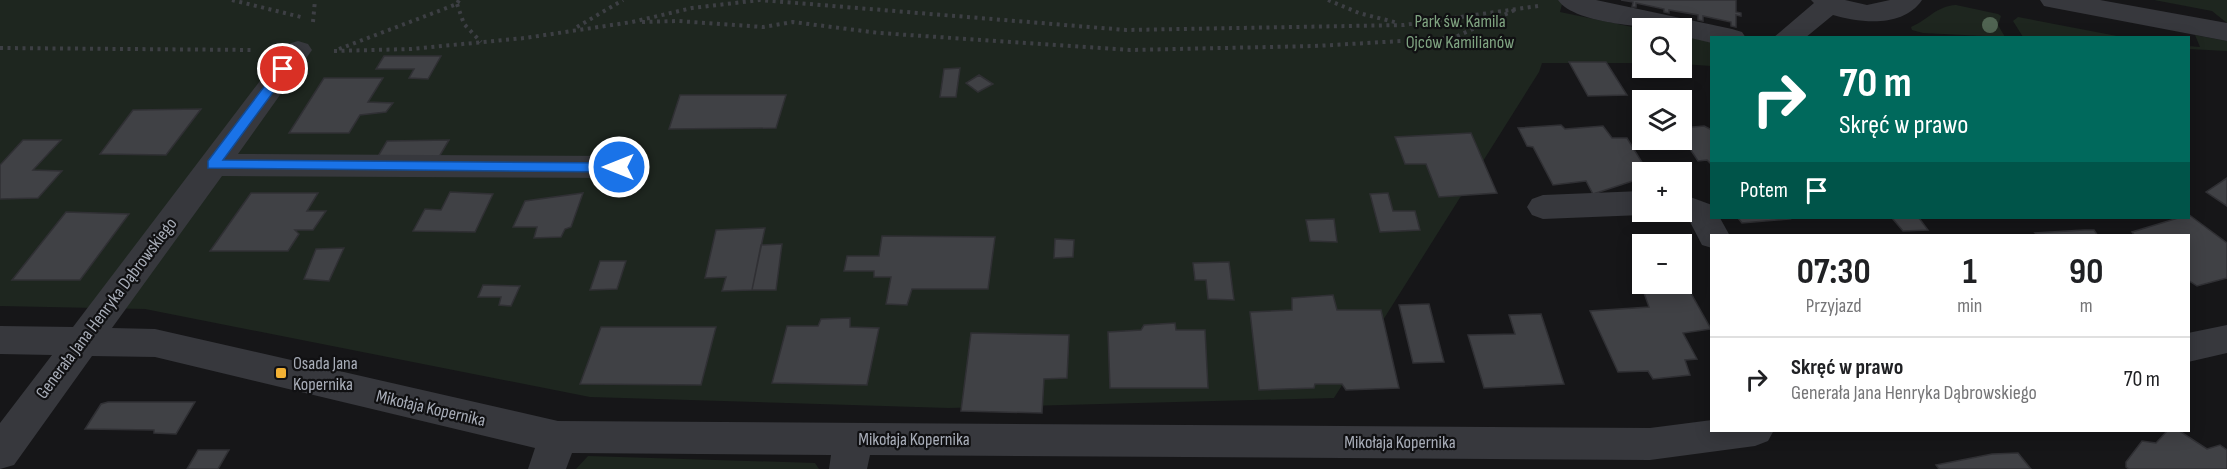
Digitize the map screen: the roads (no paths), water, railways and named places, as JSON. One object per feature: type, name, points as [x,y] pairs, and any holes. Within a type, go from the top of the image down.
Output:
[{"type":"street","points":[[1789,36],[1827,2],[1850,12],[1869,14],[1887,10],[1908,0]]},
{"type":"street","points":[[2054,0],[2227,32]]},
{"type":"street","points":[[1575,2],[1593,9],[1722,36]]},
{"type":"street","name":"Generała Jana Henryka Dąbrowskiego","points":[[0,453],[298,50]]},
{"type":"street","points":[[213,165],[619,167]]},
{"type":"street","points":[[1543,207],[1632,203]]},
{"type":"street","points":[[1692,210],[1701,214],[1713,234]]},
{"type":"street","points":[[2190,348],[2227,339]]},
{"type":"street","name":"Mikołaja Kopernika","points":[[0,340],[155,344],[553,453],[851,454],[1650,444],[1740,432]]},
{"type":"place","name":"Osada Jana Kopernika","points":[[281,373]]},
{"type":"park label","name":"Park św. Kamila Ojców Kamilianów","points":[[1460,31]]}]
